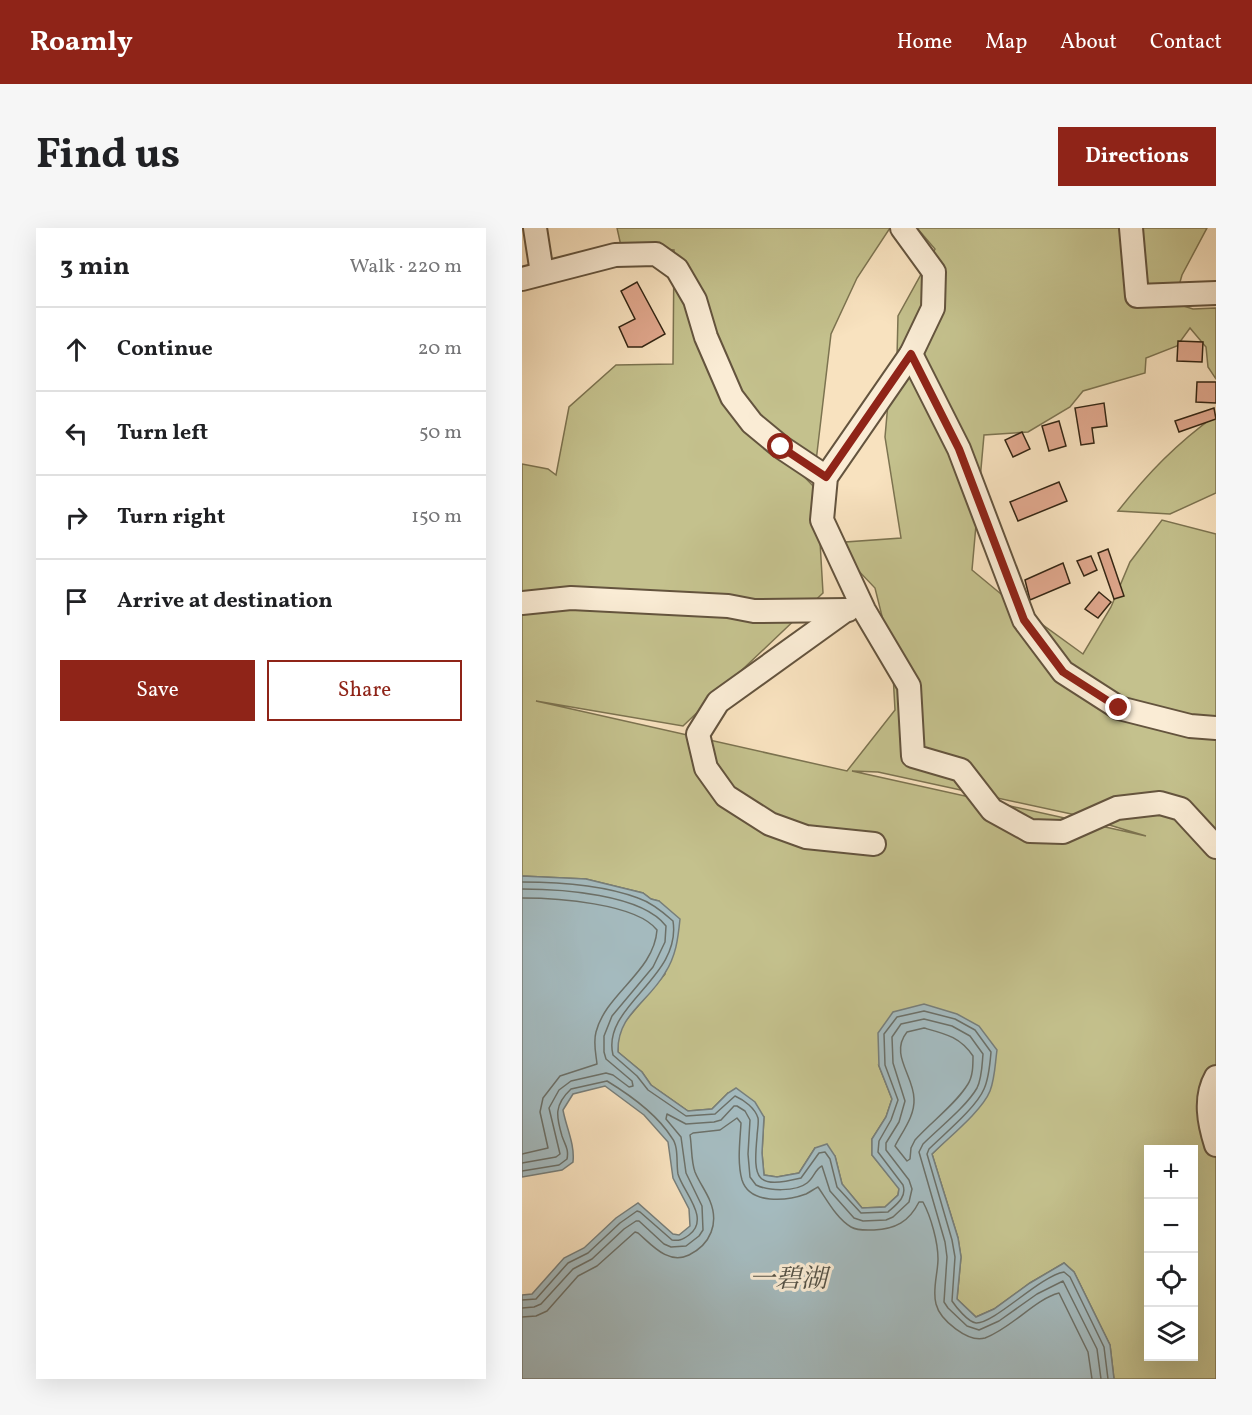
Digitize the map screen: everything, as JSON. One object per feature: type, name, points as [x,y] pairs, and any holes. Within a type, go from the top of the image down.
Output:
[{"type":"street","points":[[535,228],[532,276],[615,255],[656,254],[677,269],[694,300],[706,337],[732,397],[752,423],[781,447],[826,477]]},
{"type":"street","points":[[902,228],[934,272],[933,308],[911,354],[826,477],[822,520],[855,610],[909,686],[913,756],[961,770],[992,810],[1030,831],[1063,832],[1117,808],[1160,802],[1181,809],[1216,848]]},
{"type":"street","points":[[1131,228],[1137,296],[1216,293]]},
{"type":"street","points":[[911,354],[959,449],[1024,620],[1063,672],[1119,708],[1190,726],[1216,728]]},
{"type":"street","points":[[522,603],[571,598],[728,606],[754,611],[855,610]]},
{"type":"street","points":[[855,610],[718,702],[698,734],[706,768],[726,796],[770,824],[806,837],[874,844]]},
{"type":"street","points":[[1216,1077],[1208,1108],[1210,1126],[1216,1145]]},
{"type":"shaded area","points":[[617,228],[890,228],[857,278],[831,334],[815,470],[756,427],[817,490],[823,593],[683,726],[536,701],[847,771],[895,710],[892,656],[875,588],[832,543],[901,538],[885,437],[888,403],[897,357],[898,316],[935,249],[917,228],[1207,228],[1182,275],[1174,303],[1193,309],[1216,308],[1216,379],[1208,367],[1206,347],[1190,328],[1177,346],[1146,358],[1145,373],[1083,391],[1070,407],[1028,432],[984,435],[972,570],[1007,599],[1083,654],[1111,607],[1130,562],[1162,520],[1216,534],[1216,1379],[1114,1379],[1110,1345],[1074,1272],[1064,1263],[1030,1283],[994,1309],[976,1317],[957,1299],[961,1257],[958,1238],[932,1154],[971,1116],[879,1066],[892,1099],[886,1117],[872,1139],[872,1155],[899,1188],[898,1195],[885,1207],[862,1208],[842,1184],[835,1156],[815,1148],[799,1173],[777,1177],[764,1175],[762,1153],[764,1117],[728,1093],[712,1109],[688,1111],[651,1085],[642,1072],[618,1052],[618,1038],[622,1025],[665,974],[659,901],[643,893],[586,879],[522,876],[522,464],[548,469],[556,475],[569,407],[616,365],[673,364],[674,250],[621,246]],"holes":[[[852,771],[878,772],[1076,815],[1146,836]]]},
{"type":"shaded area","points":[[1216,415],[1216,493],[1170,514],[1118,511],[1164,459],[1188,436]]},
{"type":"water","name":"一碧湖","points":[[522,876],[586,879],[643,893],[659,901],[680,919],[676,947],[669,967],[628,1018],[619,1039],[618,1052],[642,1072],[651,1085],[688,1111],[712,1109],[736,1088],[755,1102],[764,1117],[762,1153],[764,1175],[777,1177],[799,1173],[815,1148],[827,1144],[835,1156],[842,1184],[862,1208],[885,1207],[898,1195],[899,1189],[872,1155],[872,1139],[886,1117],[892,1099],[879,1066],[878,1033],[893,1012],[924,1004],[957,1014],[979,1026],[997,1050],[990,1091],[972,1116],[932,1154],[958,1238],[961,1257],[957,1299],[976,1317],[994,1309],[1030,1283],[1064,1263],[1074,1272],[1110,1345],[1114,1379],[522,1379],[522,1295],[532,1294],[564,1258],[584,1248],[616,1218],[638,1203],[673,1234],[679,1235],[690,1226],[689,1209],[673,1178],[668,1142],[644,1115],[605,1086],[573,1094],[563,1110],[572,1142],[573,1162],[562,1170],[522,1177]]},
{"type":"building","points":[[637,282],[665,334],[642,347],[628,347],[619,327],[635,319],[621,291]]},
{"type":"building","points":[[1178,341],[1203,342],[1202,362],[1177,361]]},
{"type":"building","points":[[1197,382],[1216,382],[1216,403],[1196,402]]},
{"type":"building","points":[[1104,403],[1107,426],[1092,428],[1094,443],[1081,445],[1075,408]]},
{"type":"building","points":[[1214,408],[1216,419],[1179,432],[1175,421]]},
{"type":"building","points":[[1059,421],[1066,446],[1049,451],[1042,426]]},
{"type":"building","points":[[1022,432],[1030,449],[1013,457],[1005,440]]},
{"type":"building","points":[[1059,482],[1067,501],[1018,521],[1010,502]]},
{"type":"building","points":[[1108,549],[1124,596],[1114,599],[1098,553]]},
{"type":"building","points":[[1091,556],[1097,570],[1084,576],[1077,561]]},
{"type":"building","points":[[1063,563],[1070,583],[1030,600],[1025,580]]},
{"type":"building","points":[[1099,592],[1111,602],[1098,618],[1085,609]]},
{"type":"route","points":[[781,447],[826,477],[911,354],[959,449],[1024,620],[1063,672],[1119,708]]}]
